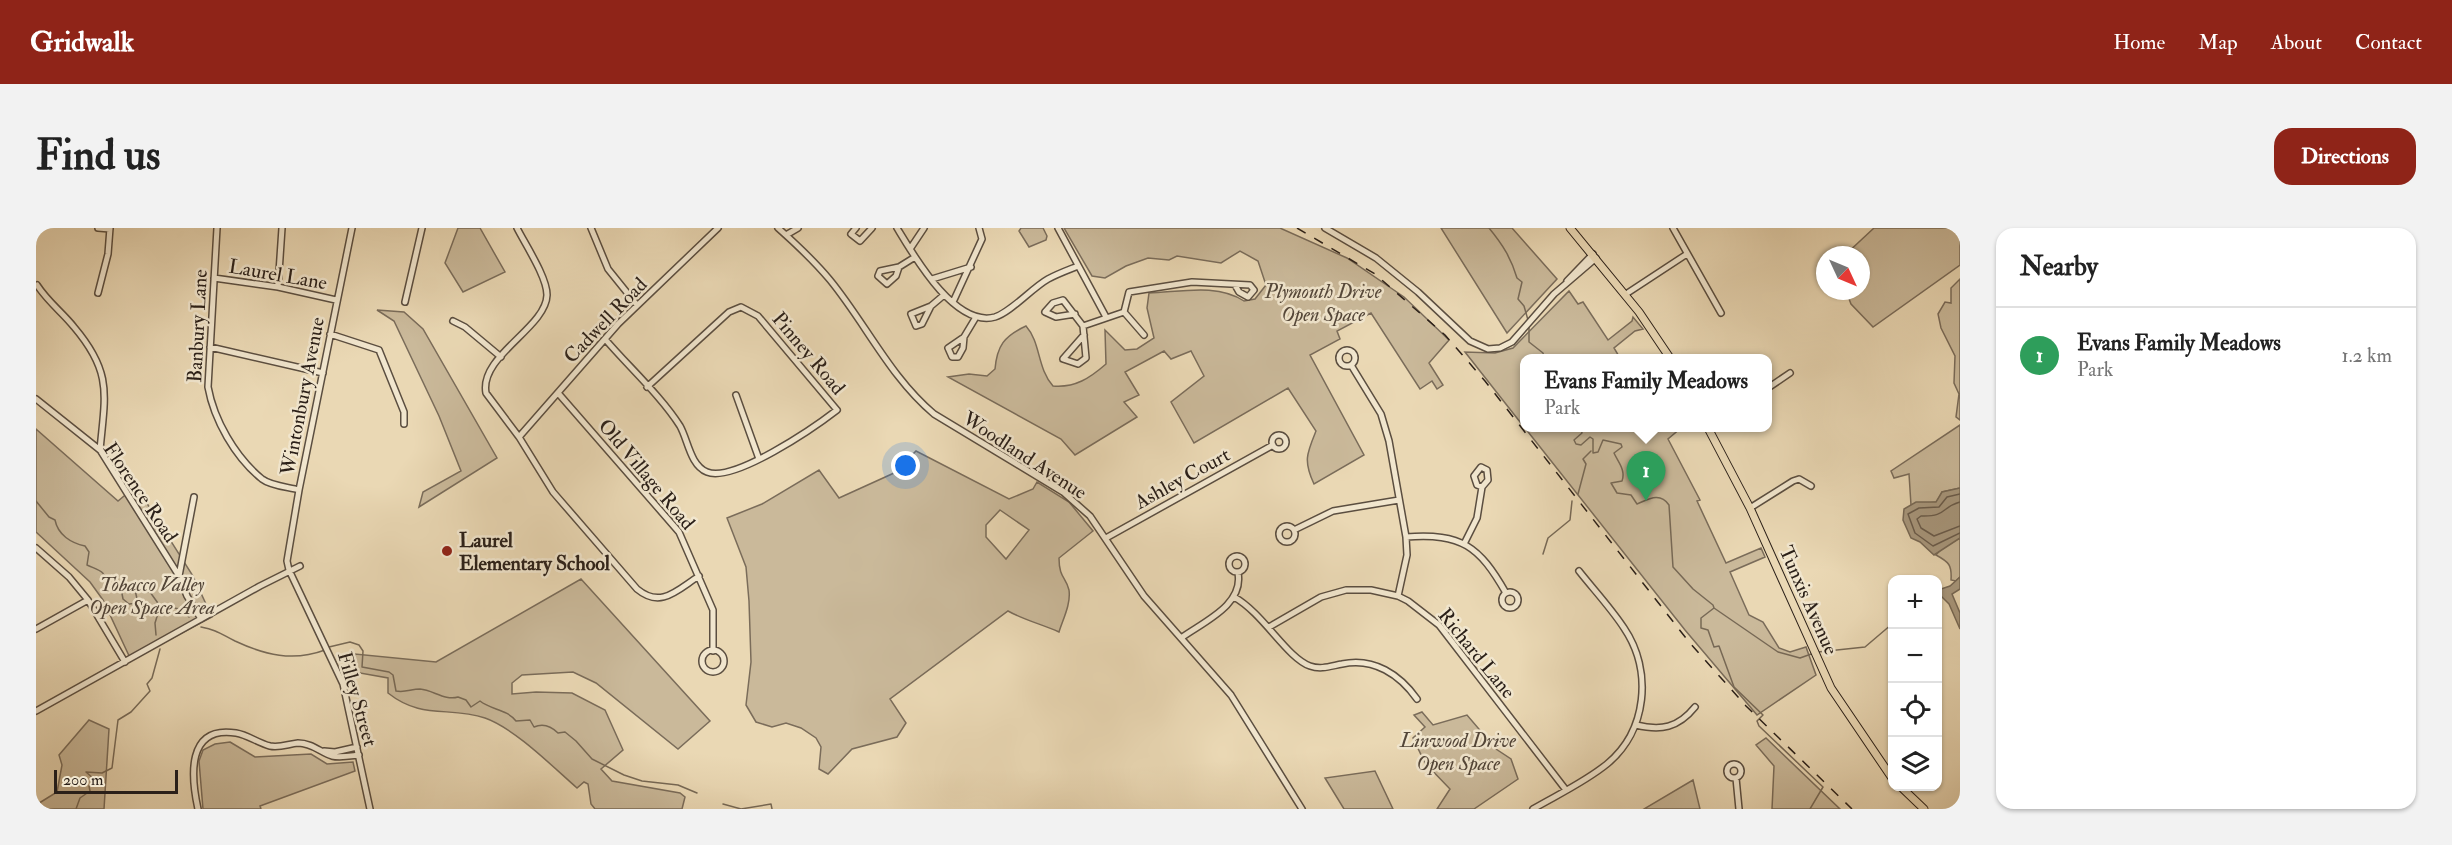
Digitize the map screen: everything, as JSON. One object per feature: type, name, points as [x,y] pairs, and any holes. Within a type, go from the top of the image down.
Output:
[{"type":"main road","points":[[1571,228],[1626,294],[1667,354]]},
{"type":"main road","name":"Tunxis Avenue","points":[[1710,432],[1750,508],[1814,652],[1848,716],[1888,771]]},
{"type":"main road","points":[[1905,791],[1924,809]]},
{"type":"street","points":[[98,228],[110,228],[108,254],[98,293]]},
{"type":"street","name":"Banbury Lane","points":[[217,228],[208,387],[213,412],[226,434],[264,480],[298,490]]},
{"type":"street","points":[[278,287],[282,228]]},
{"type":"street","name":"Wintonbury Avenue","points":[[289,570],[287,561],[298,490],[352,228]]},
{"type":"street","points":[[405,302],[422,228]]},
{"type":"street","points":[[517,228],[547,294],[540,313],[488,372],[484,386],[486,393],[519,437],[553,492],[647,597],[663,598],[699,576]]},
{"type":"street","points":[[591,228],[608,269],[637,305]]},
{"type":"street","name":"Cadwell Road","points":[[519,437],[637,305],[718,228]]},
{"type":"street","name":"Woodland Avenue","points":[[778,228],[830,280],[873,343],[922,404],[934,414],[1064,492],[1090,516],[1144,596],[1232,695],[1302,809]]},
{"type":"street","points":[[786,236],[798,228]]},
{"type":"street","points":[[856,228],[851,234],[860,241],[873,228]]},
{"type":"street","points":[[897,228],[915,257],[944,295],[963,312],[976,317],[995,317],[1048,279],[1078,266]]},
{"type":"street","points":[[910,249],[924,228]]},
{"type":"street","points":[[953,302],[982,239],[979,228]]},
{"type":"street","points":[[1058,228],[1106,317]]},
{"type":"street","points":[[1325,228],[1368,253],[1404,280],[1475,345],[1488,349],[1500,348],[1512,342],[1532,318],[1594,256]]},
{"type":"street","points":[[1672,228],[1721,313]]},
{"type":"street","points":[[1626,294],[1687,254]]},
{"type":"street","points":[[899,267],[915,257]]},
{"type":"street","points":[[932,279],[971,267]]},
{"type":"street","name":"Laurel Lane","points":[[214,278],[278,287],[336,300]]},
{"type":"street","points":[[1124,312],[1129,292],[1136,289],[1192,282],[1235,285]]},
{"type":"street","points":[[38,285],[59,314],[74,326],[93,354],[102,373],[106,390],[100,450]]},
{"type":"street","points":[[931,306],[944,295]]},
{"type":"street","points":[[1075,314],[1056,317],[1045,312],[1059,300],[1075,314],[1083,326],[1084,335],[1086,358],[1078,364],[1068,363],[1063,359],[1084,335]]},
{"type":"street","name":"Pinney Road","points":[[647,387],[729,312],[741,307],[753,311],[837,410],[788,445],[759,459]]},
{"type":"street","points":[[1083,326],[1124,312]]},
{"type":"street","points":[[1124,312],[1144,335]]},
{"type":"street","points":[[964,337],[976,317]]},
{"type":"street","points":[[453,321],[465,327],[501,357]]},
{"type":"street","points":[[330,334],[379,350],[404,412],[404,424]]},
{"type":"street","points":[[605,339],[679,425],[693,457],[703,470],[718,474],[759,459],[736,395]]},
{"type":"street","points":[[210,347],[323,374]]},
{"type":"street","points":[[1352,365],[1386,425],[1406,537],[1407,555],[1398,596]]},
{"type":"street","points":[[1772,385],[1790,373]]},
{"type":"street","name":"Old Village Road","points":[[558,393],[673,523],[686,545],[713,610],[713,651]]},
{"type":"street","name":"Florence Road","points":[[36,399],[100,450],[179,576],[187,596],[201,619]]},
{"type":"street","name":"Ashley Court","points":[[1106,538],[1273,445]]},
{"type":"street","points":[[1750,508],[1793,481],[1799,479],[1811,486]]},
{"type":"street","points":[[1465,542],[1477,518],[1482,487]]},
{"type":"street","points":[[179,576],[194,497]]},
{"type":"street","points":[[1294,530],[1333,512],[1399,500]]},
{"type":"street","points":[[1406,537],[1431,535],[1465,542],[1485,559],[1506,593]]},
{"type":"street","points":[[36,548],[69,577],[88,600],[125,662]]},
{"type":"street","points":[[36,711],[300,566]]},
{"type":"street","name":"Filley Street","points":[[289,570],[328,648],[343,684],[370,809]]},
{"type":"street","points":[[1533,809],[1607,764],[1626,745],[1636,725],[1643,687],[1638,655],[1625,628],[1578,571]]},
{"type":"street","points":[[1181,638],[1234,597],[1239,580],[1238,573]]},
{"type":"street","name":"Richard Lane","points":[[1269,627],[1321,597],[1346,590],[1371,590],[1398,596],[1428,614],[1439,626],[1566,789]]},
{"type":"street","points":[[1234,597],[1251,607],[1299,659],[1310,666],[1323,668],[1354,662],[1374,665],[1400,679],[1417,699]]},
{"type":"street","points":[[36,629],[88,600]]},
{"type":"street","name":"Old Village Road","points":[[713,651],[720,654],[723,660],[721,667],[712,672],[706,670],[702,661],[707,652],[713,651]]},
{"type":"street","points":[[1636,725],[1663,730],[1678,723],[1695,707]]},
{"type":"street","points":[[198,809],[192,765],[196,753],[209,737],[219,732],[235,733],[269,746],[298,743],[313,746],[338,757],[359,755]]},
{"type":"street","points":[[322,751],[335,752],[357,747]]},
{"type":"street","points":[[1736,778],[1738,809]]},
{"type":"green space","points":[[458,228],[480,228],[505,272],[463,292],[445,263]]},
{"type":"green space","points":[[1021,228],[1043,228],[1047,236],[1046,240],[1029,247],[1019,231]]},
{"type":"green space","name":"Plymouth Drive Open Space","points":[[1064,228],[1280,228],[1347,258],[1404,297],[1449,340],[1429,363],[1443,385],[1437,389],[1432,381],[1420,389],[1371,313],[1337,331],[1340,339],[1310,355],[1364,455],[1314,484],[1307,463],[1310,445],[1316,431],[1288,388],[1194,443],[1171,402],[1204,376],[1191,351],[1171,359],[1164,351],[1125,372],[1139,395],[1124,402],[1137,417],[1075,455],[1061,439],[948,377],[969,374],[987,376],[995,369],[1003,343],[1012,334],[1026,326],[1034,340],[1044,371],[1053,386],[1075,384],[1088,378],[1106,364],[1105,330],[1125,350],[1137,349],[1154,338],[1147,308],[1149,293],[1210,290],[1233,295],[1244,301],[1255,299],[1266,285],[1258,261],[1240,251],[1221,263],[1177,256],[1169,260],[1148,258],[1126,266],[1105,278],[1092,276]]},
{"type":"green space","points":[[1441,228],[1512,228],[1557,279],[1507,333]]},
{"type":"green space","points":[[1874,228],[1960,228],[1960,265],[1873,327],[1849,300],[1870,300],[1870,246],[1855,246]]},
{"type":"green space","points":[[1960,279],[1960,420],[1956,417],[1959,394],[1954,383],[1955,356],[1941,328],[1938,314],[1945,302],[1951,303],[1951,288]]},
{"type":"green space","points":[[1569,291],[1578,304],[1583,302],[1608,340],[1632,321],[1633,317],[1643,329],[1635,331],[1614,348],[1618,354],[1520,354],[1520,422],[1465,352],[1495,353],[1513,348]]},
{"type":"green space","points":[[377,310],[404,312],[423,329],[497,458],[419,507],[423,492],[461,471],[439,416],[394,321]]},
{"type":"green space","points":[[1960,425],[1960,488],[1942,492],[1937,502],[1911,505],[1909,474],[1894,478],[1891,471]]},
{"type":"green space","name":"Tobacco Valley Open Space Area","points":[[36,429],[118,501],[136,486],[193,576],[212,617],[131,660],[103,600],[90,582],[36,532]]},
{"type":"green space","points":[[1528,432],[1676,432],[1668,439],[1700,500],[1697,501],[1726,563],[1761,548],[1765,557],[1730,572],[1749,615],[1763,622],[1779,648],[1790,652],[1806,647],[1816,675],[1757,715],[1685,630]]},
{"type":"green space","points":[[916,451],[1009,499],[1033,489],[1037,482],[1069,502],[1093,531],[1059,558],[1060,570],[1068,586],[1069,595],[1068,606],[1059,632],[1008,611],[890,699],[906,723],[897,737],[852,749],[828,774],[819,769],[821,747],[816,738],[801,728],[786,723],[772,727],[756,722],[746,705],[751,662],[746,567],[727,518],[762,504],[819,470],[839,498],[894,473]],"holes":[[[1000,510],[1029,530],[1006,559],[986,537],[986,525]]]},
{"type":"green space","points":[[1960,538],[1960,577],[1956,581],[1951,580],[1949,564],[1936,555],[1942,548]]},
{"type":"green space","points":[[581,579],[710,721],[678,749],[596,683],[573,672],[522,675],[512,683],[512,694],[572,693],[605,710],[623,750],[601,769],[612,781],[680,793],[685,797],[682,809],[595,809],[591,804],[588,784],[584,782],[577,788],[533,749],[496,723],[472,715],[412,707],[388,693],[388,678],[354,672],[355,654],[436,662]]},
{"type":"green space","name":"Linwood Drive Open Space","points":[[1422,712],[1433,725],[1467,715],[1496,749],[1511,759],[1518,779],[1474,809],[1437,809],[1450,789],[1425,763],[1413,738],[1425,727],[1414,715]]},
{"type":"green space","points":[[89,720],[109,729],[104,809],[36,809],[36,805],[57,792],[62,765],[59,755]]},
{"type":"green space","points":[[1766,738],[1840,809],[1772,809],[1774,766],[1756,745]]},
{"type":"green space","points":[[230,742],[255,757],[311,754],[327,764],[353,762],[355,771],[260,806],[261,809],[203,809],[199,761],[203,750],[215,744]]},
{"type":"green space","name":"Linwood Drive Open Space","points":[[1375,771],[1393,809],[1344,809],[1325,778]]},
{"type":"green space","points":[[1693,780],[1700,809],[1644,809]]},
{"type":"water","points":[[1960,488],[1960,538],[1934,555],[1920,542],[1911,538],[1903,520],[1904,509],[1916,502],[1936,502],[1942,492]]},
{"type":"water","points":[[1960,577],[1960,589],[1952,594],[1960,613],[1960,629],[1949,604],[1942,597],[1942,589],[1950,586]]},
{"type":"waterway","points":[[1489,228],[1506,252],[1517,278],[1522,282],[1518,299],[1524,306],[1528,320]]},
{"type":"waterway","points":[[1529,324],[1529,342],[1543,354]]},
{"type":"waterway","points":[[1582,432],[1574,440],[1576,444],[1581,445],[1590,437],[1593,439],[1593,453],[1598,452],[1603,440],[1621,444],[1622,447],[1614,453],[1622,470],[1622,481],[1611,483],[1617,493],[1631,495],[1637,504],[1658,498],[1669,505],[1673,567],[1714,608],[1701,618],[1701,628],[1708,630],[1714,647],[1719,646],[1734,687],[1763,715],[1757,721],[1759,726],[1823,787],[1810,809]]},
{"type":"waterway","points":[[1578,494],[1586,464],[1583,459],[1591,451]]},
{"type":"waterway","points":[[36,501],[49,517],[55,520],[59,530],[66,538],[85,546],[89,552],[87,565],[102,572],[110,587],[114,588],[120,583],[123,599],[129,604],[138,603],[135,590],[150,592],[160,606],[180,609],[189,617]]},
{"type":"waterway","points":[[1543,554],[1548,538],[1570,520],[1572,501]]},
{"type":"waterway","points":[[156,635],[155,623],[160,607]]},
{"type":"waterway","points":[[1714,608],[1778,652],[1800,658],[1814,653]]},
{"type":"waterway","points":[[201,627],[268,653],[302,656],[325,650]]},
{"type":"waterway","points":[[1818,652],[1865,647],[1888,627]]},
{"type":"waterway","points":[[329,647],[350,642],[359,645],[363,651],[362,667],[389,672],[393,675],[396,691],[420,689],[448,698],[458,697],[466,700],[471,707],[480,701],[508,714],[516,721],[530,720],[534,727],[544,725],[558,733],[565,732],[592,759],[624,775],[642,781],[678,785],[697,793]]},
{"type":"waterway","points":[[76,809],[80,798],[90,791],[89,786],[95,780],[86,772],[102,773],[112,768],[118,720],[131,712],[150,691],[147,684],[152,678],[160,649]]},
{"type":"waterway","points":[[723,804],[741,809],[771,804],[772,809]]},
{"type":"railway","points":[[1297,228],[1375,274],[1445,335],[1520,426]]},
{"type":"railway","points":[[1525,432],[1689,642],[1746,706],[1852,809]]},
{"type":"place","name":"Evans Family Meadows","points":[[1646,501]]},
{"type":"place","name":"Laurel Elementary School","points":[[447,551]]}]
